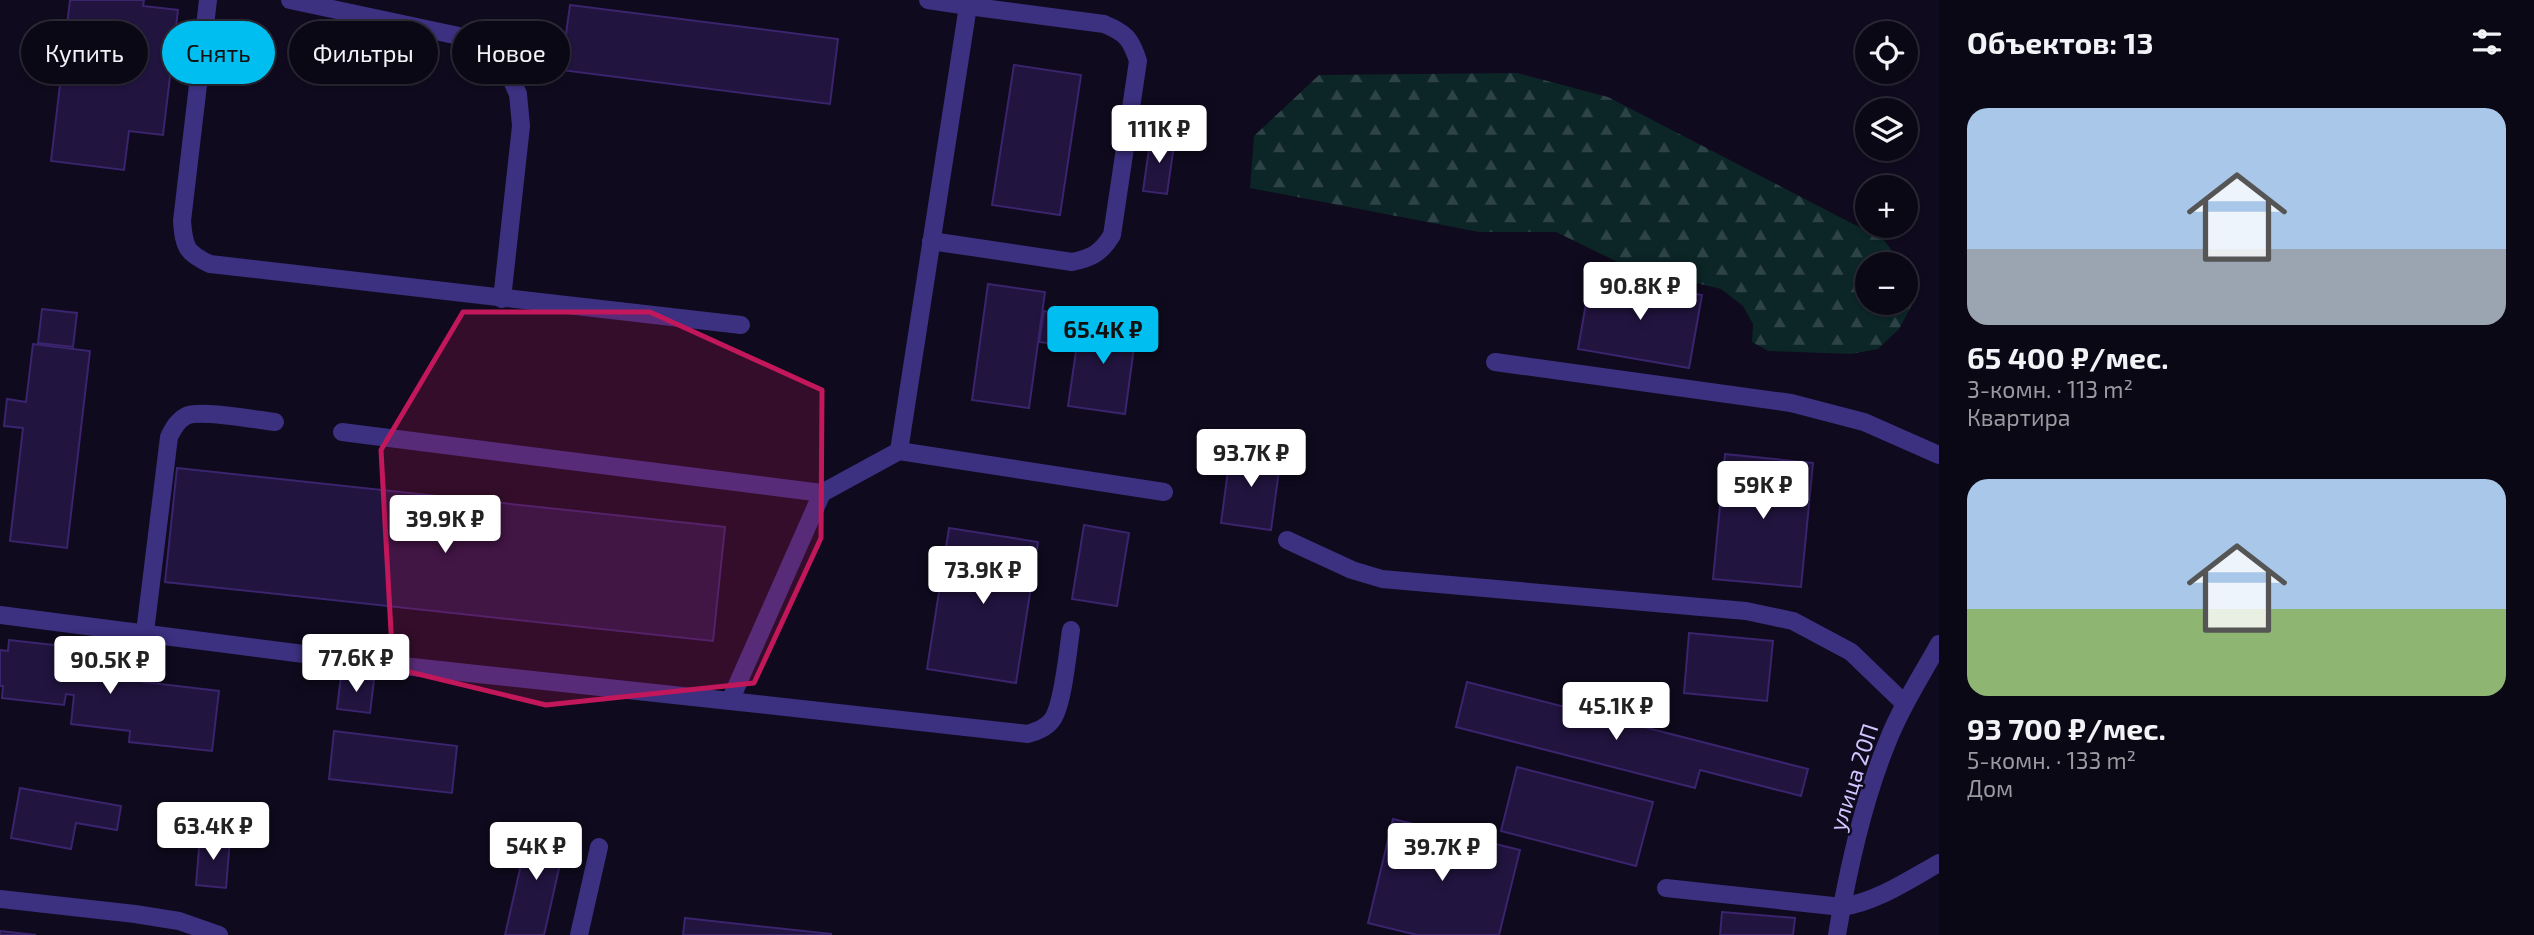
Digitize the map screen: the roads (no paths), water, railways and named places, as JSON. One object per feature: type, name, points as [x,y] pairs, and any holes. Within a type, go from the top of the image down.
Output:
[{"type":"street","points":[[208,0],[182,221],[184,240],[191,255],[209,264],[741,326]]},
{"type":"street","points":[[290,0],[473,38],[491,50],[508,72],[518,94],[521,126],[502,299]]},
{"type":"street","points":[[928,0],[1104,24],[1119,30],[1132,41],[1138,61],[1112,235],[1102,250],[1090,258],[1072,262],[931,241]]},
{"type":"street","points":[[899,451],[968,6]]},
{"type":"street","points":[[1495,362],[1791,403],[1864,422],[1939,455]]},
{"type":"street","points":[[145,632],[169,437],[176,424],[188,415],[201,414],[275,422]]},
{"type":"street","points":[[342,432],[822,493],[899,451],[1164,492]]},
{"type":"street","points":[[730,701],[822,493]]},
{"type":"street","points":[[1287,540],[1352,569],[1382,579],[1746,611],[1793,621],[1852,652],[1905,704]]},
{"type":"street","points":[[0,615],[366,662],[1028,734],[1040,730],[1052,720],[1058,707],[1071,629]]},
{"type":"street","name":"улица 20П","points":[[1837,935],[1873,781],[1905,704],[1939,644]]},
{"type":"street","points":[[579,935],[599,847]]},
{"type":"street","points":[[1666,888],[1842,907],[1863,904],[1883,895],[1939,863]]},
{"type":"street","points":[[0,899],[135,914],[179,922],[219,935]]}]
